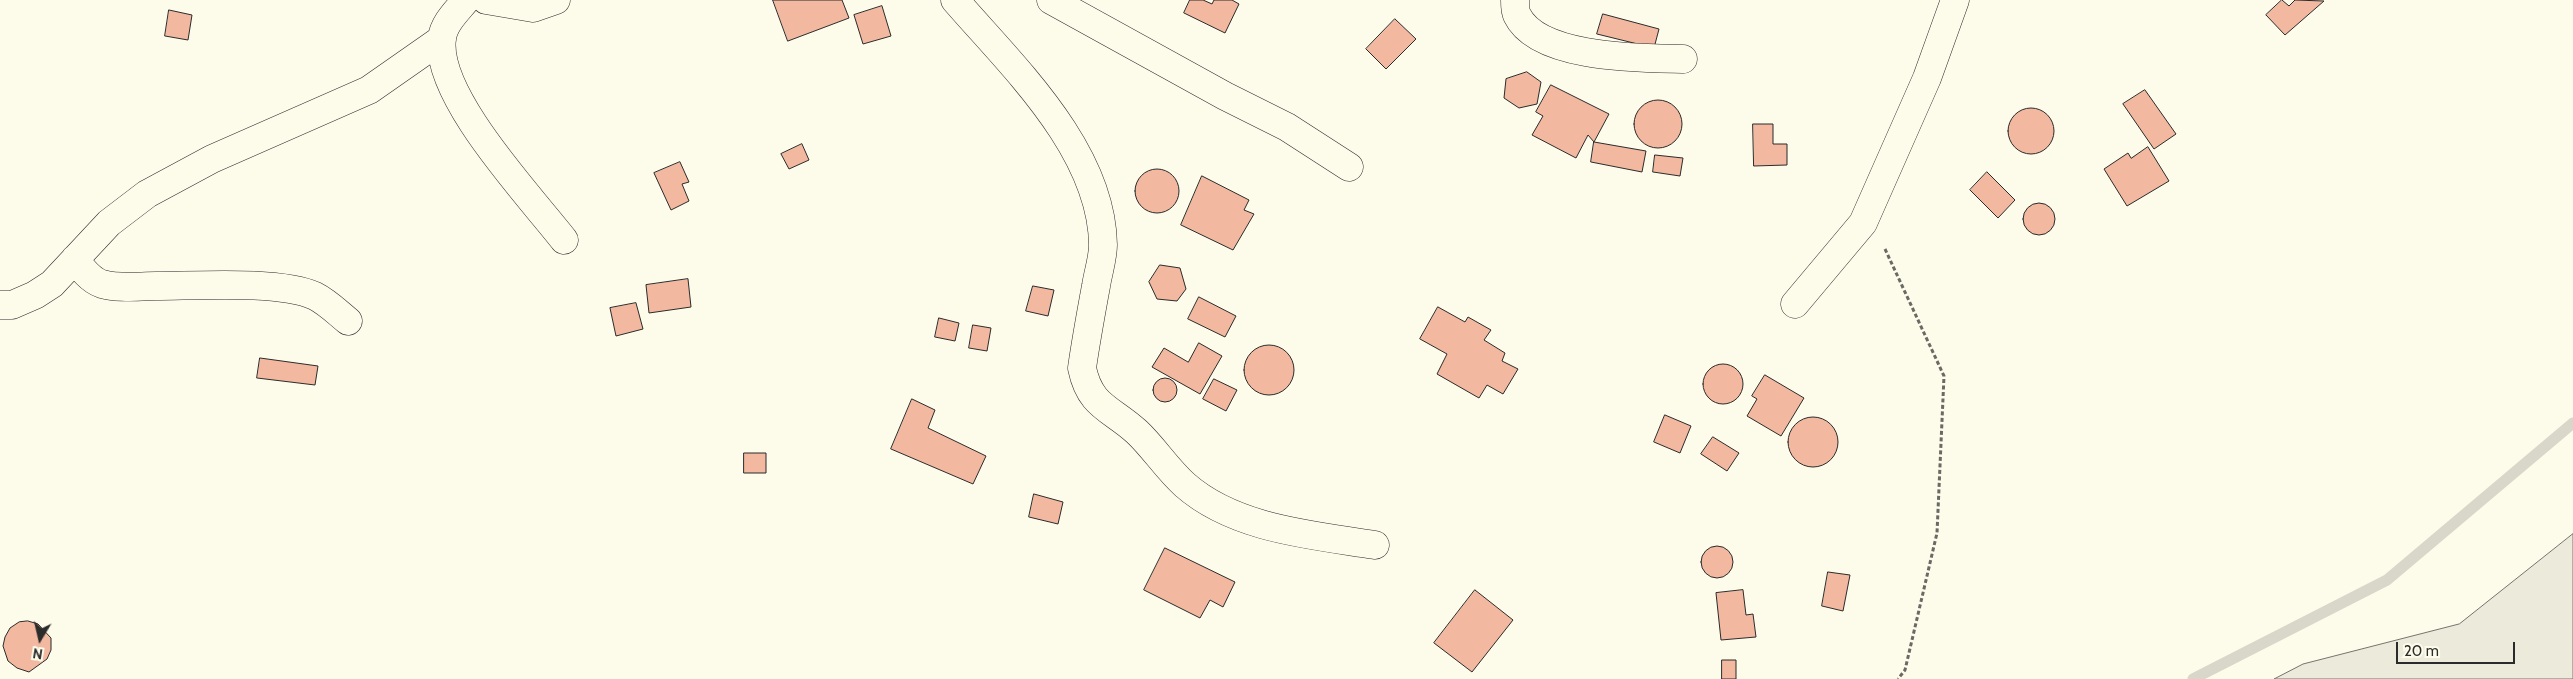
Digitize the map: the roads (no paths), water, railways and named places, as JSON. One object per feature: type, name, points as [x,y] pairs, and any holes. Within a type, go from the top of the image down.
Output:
[{"type":"street","points":[[466,0],[446,26],[442,39],[444,59],[452,89],[470,122],[564,240]]},
{"type":"street","points":[[486,0],[533,8],[556,0]]},
{"type":"street","points":[[956,0],[1025,81],[1057,123],[1080,158],[1091,180],[1101,217],[1103,246],[1082,368],[1086,386],[1093,397],[1137,432],[1185,485],[1205,501],[1224,511],[1286,529],[1375,545]]},
{"type":"street","points":[[1051,0],[1225,96],[1287,127],[1350,167]]},
{"type":"street","points":[[1515,0],[1516,14],[1525,27],[1543,39],[1576,50],[1620,58],[1683,59]]},
{"type":"street","points":[[1795,304],[1863,223],[1927,78],[1955,0]]},
{"type":"street","points":[[0,305],[12,305],[35,295],[52,284],[108,223],[147,194],[212,159],[370,90],[442,39]]},
{"type":"street","points":[[74,259],[88,276],[102,284],[122,286],[236,286],[289,289],[320,299],[348,321]]},
{"type":"waterway","points":[[2193,679],[2387,580],[2573,423]]}]
